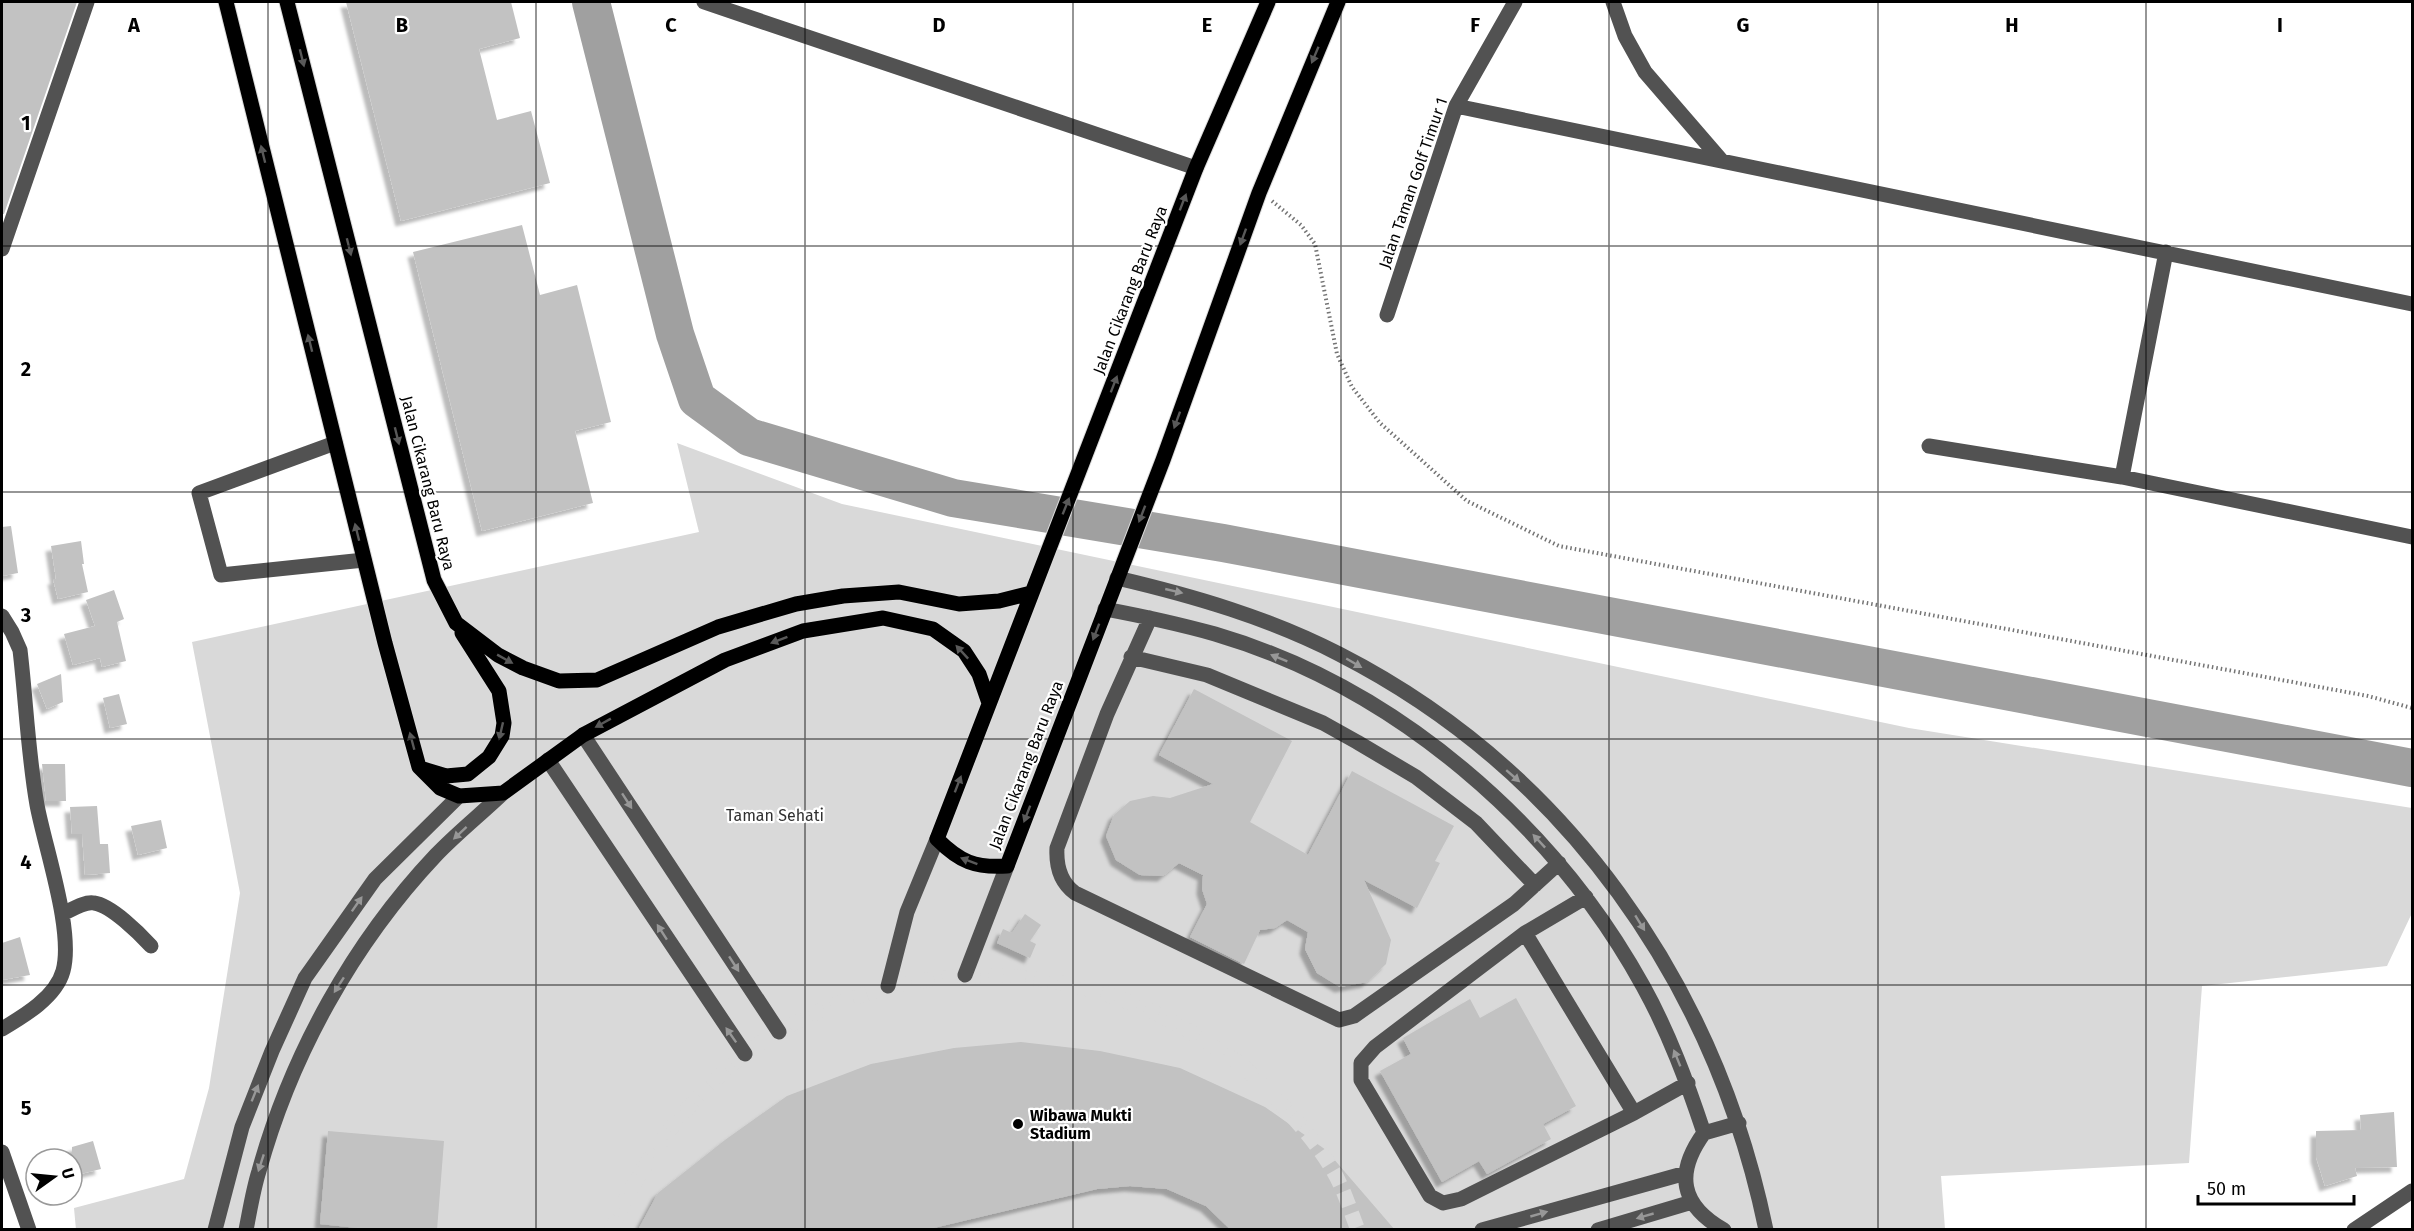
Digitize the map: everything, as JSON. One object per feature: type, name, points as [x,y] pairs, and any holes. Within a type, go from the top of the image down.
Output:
[{"type":"main road","points":[[226,2],[364,560],[419,767],[440,788],[459,796],[503,793],[583,735],[725,660],[803,631],[883,618],[933,628],[964,651],[979,674],[989,703]]},
{"type":"main road","name":"Jalan Cikarang Baru Raya","points":[[287,2],[434,580],[456,623],[498,655],[523,668],[560,681],[597,680],[718,627],[796,604],[843,596],[899,592],[959,604],[999,601],[1031,593]]},
{"type":"main road","name":"Jalan Cikarang Baru Raya","points":[[1268,2],[1196,168],[937,839],[951,853],[968,863],[987,867],[1007,866],[1163,460],[1259,193],[1338,2]]},
{"type":"main road","points":[[419,767],[446,776],[468,774],[489,758],[502,736],[504,723],[499,691],[456,623]]},
{"type":"street","points":[[2,249],[87,2]]},
{"type":"street","points":[[704,2],[1196,168]]},
{"type":"street","name":"Jalan Taman Golf Timur 1","points":[[1387,315],[1456,106],[1515,2]]},
{"type":"street","points":[[1613,2],[1625,36],[1645,72],[1721,160]]},
{"type":"street","points":[[1456,106],[2412,304]]},
{"type":"street","points":[[2122,477],[2166,252]]},
{"type":"street","points":[[335,443],[199,493],[221,575],[364,560]]},
{"type":"street","points":[[1929,446],[2122,477],[2412,537]]},
{"type":"street","points":[[1117,577],[1193,596],[1236,610],[1339,654],[1417,700],[1472,740],[1531,791],[1585,849],[1633,911],[1675,978],[1710,1049],[1739,1123],[1752,1167],[1765,1229]]},
{"type":"street","points":[[1105,609],[1217,635],[1282,659],[1364,701],[1404,725],[1460,766],[1512,812],[1559,863],[1616,941],[1643,986],[1667,1034],[1688,1083],[1704,1132]]},
{"type":"street","points":[[2,616],[20,650],[37,803],[62,914],[64,970],[55,989],[18,1020],[2,1029]]},
{"type":"street","points":[[1150,618],[1131,657],[1057,848],[1058,870],[1065,886],[1075,893],[1339,1020],[1354,1016],[1514,904],[1559,863]]},
{"type":"street","points":[[1131,657],[1207,675],[1323,723],[1357,742],[1416,777],[1476,823],[1535,885]]},
{"type":"street","points":[[583,735],[779,1032]]},
{"type":"street","points":[[548,760],[745,1054]]},
{"type":"street","points":[[246,1230],[258,1172],[288,1085],[328,1002],[378,926],[436,855],[503,793]]},
{"type":"street","points":[[215,1230],[242,1127],[272,1051],[305,978],[375,879],[459,796]]},
{"type":"street","name":"Jalan Cikarang Baru Raya","points":[[888,986],[907,912],[937,839]]},
{"type":"street","name":"Jalan Cikarang Baru Raya","points":[[966,975],[1007,866]]},
{"type":"street","points":[[1586,897],[1525,933],[1375,1047],[1361,1063],[1361,1080],[1431,1196],[1443,1203],[1461,1199],[1634,1113],[1688,1083]]},
{"type":"street","points":[[62,914],[92,902],[103,906],[131,925],[152,946]]},
{"type":"street","points":[[1525,933],[1634,1113]]},
{"type":"street","points":[[1724,1230],[1705,1219],[1692,1202],[1687,1188],[1686,1173],[1689,1157],[1704,1132],[1739,1123]]},
{"type":"street","points":[[2,1152],[29,1230]]},
{"type":"street","points":[[1482,1230],[1686,1173]]},
{"type":"street","points":[[2357,1229],[2412,1191]]},
{"type":"street","points":[[1598,1230],[1692,1202]]},
{"type":"path","points":[[1259,193],[1279,205],[1301,225],[1315,244],[1337,354],[1352,387],[1380,423],[1467,501],[1559,546],[2368,696],[2412,708]]},
{"type":"green space","name":"Taman Sehati","points":[[677,443],[842,504],[1909,728],[2412,808],[2412,913],[2387,966],[2202,986],[2189,1163],[1941,1176],[1945,1229],[76,1230],[74,1208],[184,1179],[209,1088],[240,893],[192,642],[699,532]]},
{"type":"building","points":[[2,2],[77,2],[4,214],[2,214]]},
{"type":"building","points":[[346,2],[511,2],[520,38],[479,49],[497,120],[531,111],[550,183],[401,221]]},
{"type":"building","points":[[522,225],[540,295],[577,285],[611,422],[575,431],[593,503],[482,531],[413,252]]},
{"type":"building","points":[[11,526],[18,573],[2,576],[2,527]]},
{"type":"building","points":[[81,541],[84,564],[82,564],[88,592],[58,599],[53,579],[56,579],[51,546]]},
{"type":"building","points":[[114,590],[124,619],[117,622],[126,661],[102,667],[100,658],[73,665],[64,634],[95,626],[86,600]]},
{"type":"building","points":[[61,674],[63,702],[47,709],[37,684]]},
{"type":"building","points":[[1194,689],[1292,741],[1250,822],[1308,855],[1352,771],[1454,826],[1435,861],[1440,863],[1417,908],[1364,880],[1391,940],[1386,964],[1367,982],[1340,987],[1317,973],[1305,949],[1308,932],[1287,920],[1275,928],[1260,930],[1244,964],[1190,937],[1207,904],[1202,889],[1203,875],[1179,863],[1163,876],[1140,875],[1116,860],[1106,836],[1114,815],[1130,801],[1153,796],[1170,798],[1213,784],[1159,755]]},
{"type":"building","points":[[119,694],[127,724],[110,728],[103,698]]},
{"type":"building","points":[[42,764],[65,764],[66,801],[46,801]]},
{"type":"building","points":[[97,806],[100,844],[108,844],[110,873],[85,875],[82,834],[72,834],[70,807]]},
{"type":"building","points":[[161,820],[167,848],[138,855],[131,826]]},
{"type":"building","points":[[1025,914],[1041,925],[1030,941],[1036,944],[1030,958],[997,943],[1003,929],[1012,933]]},
{"type":"building","points":[[20,937],[30,975],[2,980],[2,943]]},
{"type":"building","points":[[1516,998],[1576,1106],[1543,1124],[1551,1139],[1487,1174],[1479,1161],[1442,1182],[1380,1071],[1411,1054],[1403,1038],[1470,999],[1480,1018]]},
{"type":"building","name":"Wibawa Mukti Stadium","points":[[1021,1042],[1100,1051],[1180,1068],[1265,1107],[1326,1150],[1395,1230],[1231,1230],[1206,1206],[1167,1189],[1130,1186],[1097,1189],[925,1230],[638,1230],[658,1193],[725,1140],[787,1096],[871,1064],[954,1048]]},
{"type":"building","points":[[2394,1112],[2397,1167],[2355,1168],[2357,1176],[2325,1186],[2316,1157],[2316,1131],[2361,1130],[2360,1115]]},
{"type":"building","points":[[328,1131],[444,1141],[437,1230],[377,1230],[320,1224]]},
{"type":"building","points":[[93,1141],[101,1169],[84,1173],[84,1147],[72,1147]]},
{"type":"waterway","points":[[591,2],[675,334],[697,399],[749,437],[953,498],[1223,543],[2412,768]]},
{"type":"tunnel","points":[[611,1230],[623,1204],[651,1156],[667,1134],[703,1092],[757,1045],[800,1020],[860,996],[904,984],[950,977],[995,976],[1041,980],[1085,988],[1129,1002],[1170,1021],[1233,1059],[1250,1072],[1282,1105],[1319,1149],[1340,1184],[1358,1230]]},
{"type":"place","name":"Wibawa Mukti Stadium","points":[[1018,1124]]}]
